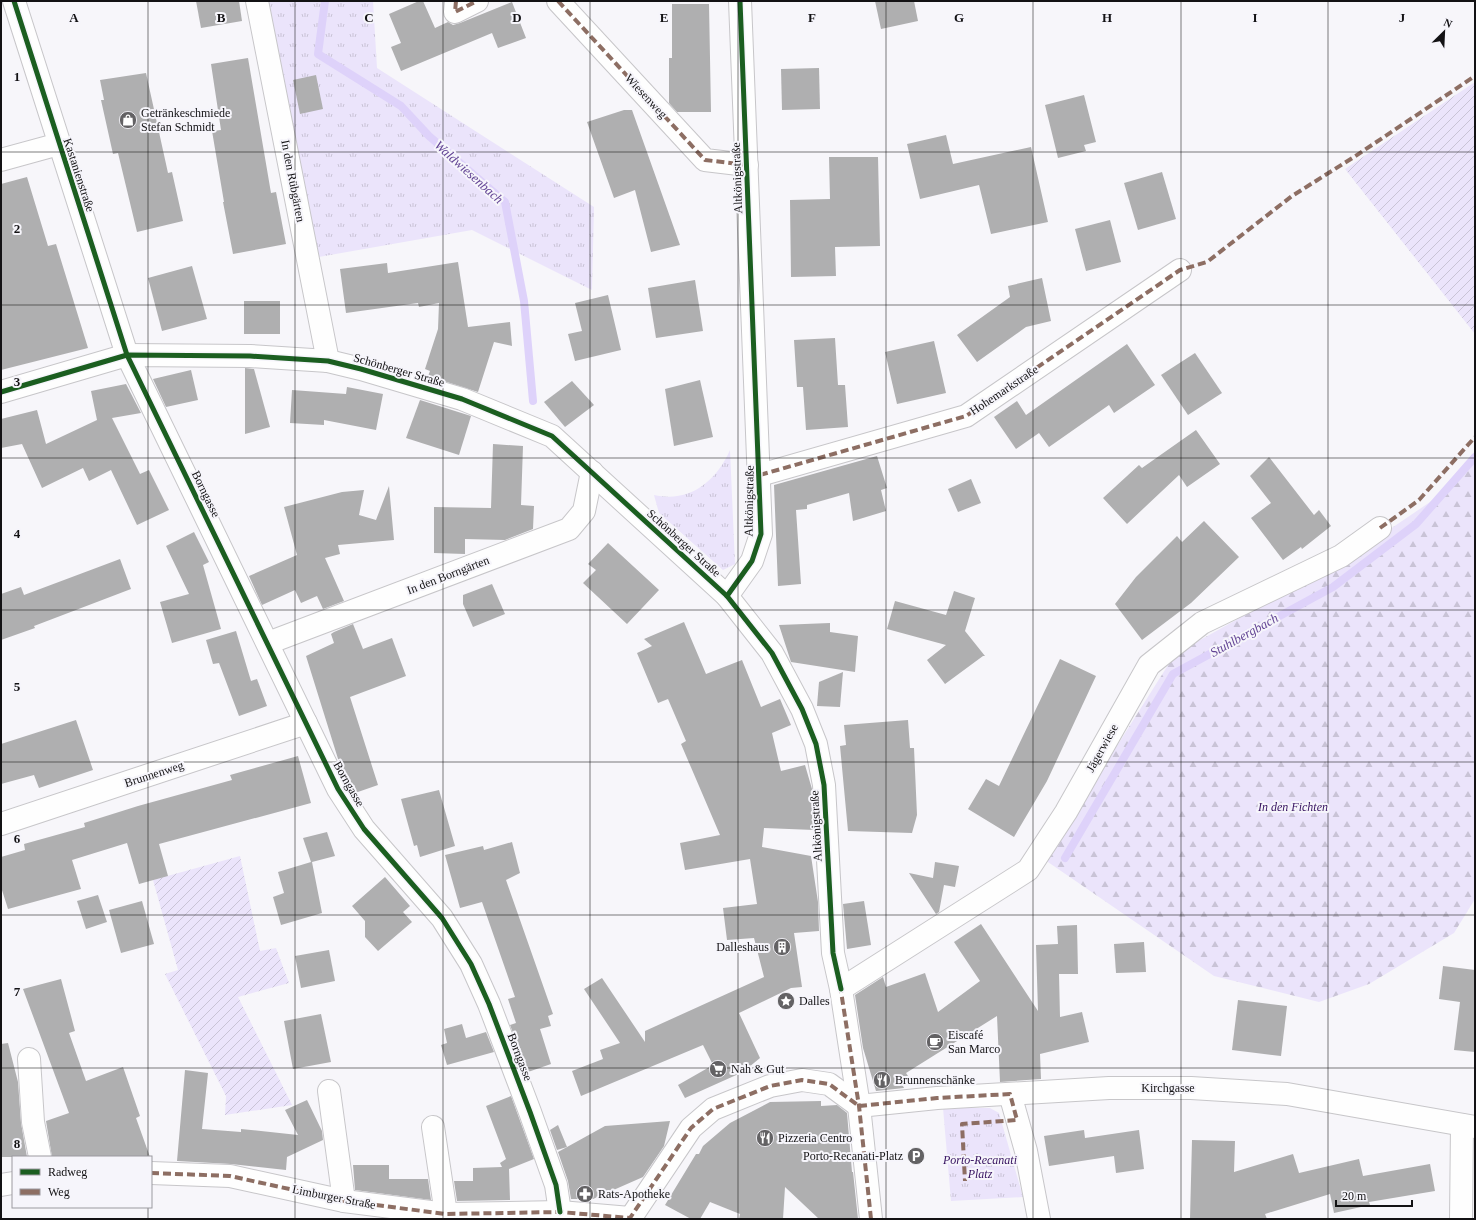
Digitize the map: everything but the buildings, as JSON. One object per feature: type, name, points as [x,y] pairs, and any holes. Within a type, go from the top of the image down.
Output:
[{"type":"street","name":"Kastanienstraße","points":[[14,1],[127,355]]},
{"type":"street","name":"In den Rübgärten","points":[[257,1],[328,361]]},
{"type":"street","points":[[456,1],[455,12],[477,1]]},
{"type":"street","name":"Wiesenweg","points":[[558,1],[705,160],[746,165]]},
{"type":"street","name":"Altkönigstraße","points":[[740,1],[760,475],[761,534],[752,561],[727,596],[772,653],[802,709],[816,744],[824,785],[828,885],[833,953],[841,989],[859,1106],[871,1219]]},
{"type":"street","points":[[1,160],[59,144]]},
{"type":"street","name":"Hohemarkstraße","points":[[760,475],[966,416],[1180,270]]},
{"type":"street","name":"Schönberger Straße","points":[[1,392],[127,355],[250,356],[328,361],[362,369],[462,399],[552,436],[727,596]]},
{"type":"street","name":"Borngasse","points":[[127,355],[338,789],[364,829],[442,918],[471,964],[489,1004],[530,1112],[556,1185],[560,1212]]},
{"type":"street","name":"In den Borngärten","points":[[268,643],[569,529],[584,511],[592,472]]},
{"type":"street","name":"Jägerwiese","points":[[841,989],[1028,870],[1066,812],[1150,665],[1202,623],[1340,556],[1380,528]]},
{"type":"street","name":"Brunnenweg","points":[[1,824],[306,723]]},
{"type":"street","points":[[29,1059],[33,1122],[40,1156]]},
{"type":"street","name":"Limburger Straße","points":[[152,1173],[230,1176],[344,1201],[446,1214],[560,1212],[630,1219],[691,1128],[713,1109],[770,1086],[802,1080],[829,1084],[859,1106]]},
{"type":"street","name":"Kirchgasse","points":[[859,1106],[937,1098],[1010,1094],[1124,1088],[1191,1088],[1287,1094],[1468,1126]]},
{"type":"street","points":[[329,1091],[344,1201]]},
{"type":"street","points":[[1010,1094],[1026,1151],[1039,1219]]},
{"type":"street","points":[[1461,1219],[1468,1126]]},
{"type":"street","points":[[433,1127],[446,1214]]},
{"type":"street","points":[[1,1185],[12,1183]]},
{"type":"green space","points":[[248,1],[373,1],[377,68],[594,207],[592,290],[472,230],[313,258]]},
{"type":"green space","points":[[1475,82],[1475,334],[1345,169]]},
{"type":"green space","points":[[730,450],[735,564],[723,570],[659,513],[654,495],[667,497],[679,496],[700,488],[717,472]]},
{"type":"green space","name":"In den Fichten","points":[[1475,451],[1475,899],[1454,933],[1369,984],[1319,1002],[1214,976],[1045,860],[1175,654],[1346,559],[1433,500]]},
{"type":"green space","points":[[240,856],[260,951],[276,948],[289,983],[238,997],[292,1105],[225,1115],[226,1096],[165,974],[178,970],[153,880]]},
{"type":"green space","name":"Porto-Recanati Platz","points":[[943,1108],[990,1108],[999,1113],[1023,1197],[951,1201]]},
{"type":"waterway","name":"Waldwiesenbach","points":[[325,1],[318,54],[401,106],[429,136],[505,202],[524,301],[533,401]]},
{"type":"waterway","name":"Stuhlbergbach","points":[[1065,858],[1173,674],[1333,587],[1416,524],[1475,457]]},
{"type":"marked path","points":[[456,1],[455,12],[477,1]]},
{"type":"marked path","points":[[558,1],[705,160],[747,165]]},
{"type":"marked path","points":[[760,475],[966,416],[1180,270],[1207,262],[1292,196],[1354,157],[1475,76]]},
{"type":"marked path","points":[[1380,528],[1419,500],[1475,437]]},
{"type":"marked path","points":[[840,985],[859,1106],[871,1219]]},
{"type":"marked path","points":[[152,1173],[230,1176],[344,1201],[446,1214],[560,1212],[630,1218],[691,1128],[713,1109],[770,1086],[802,1080],[829,1084],[859,1106]]},
{"type":"marked path","points":[[859,1106],[937,1098],[1010,1094],[1017,1120],[962,1124],[965,1181]]},
{"type":"cycle path","points":[[14,1],[127,355],[338,789],[364,829],[442,918],[471,964],[489,1004],[530,1112],[556,1185],[560,1212]]},
{"type":"cycle path","points":[[727,596],[752,561],[761,534],[740,1]]},
{"type":"cycle path","points":[[1,392],[127,355],[250,356],[328,361],[361,369],[462,399],[552,436],[727,596],[772,653],[802,709],[816,744],[824,785],[833,953],[841,989]]},
{"type":"place","name":"Getränkeschmiede Stefan Schmidt","points":[[128,120]]},
{"type":"place","name":"Dalleshaus","points":[[782,947]]},
{"type":"place","name":"Dalles","points":[[786,1001]]},
{"type":"place","name":"Eiscafé San Marco","points":[[935,1042]]},
{"type":"place","name":"Nah & Gut","points":[[718,1069]]},
{"type":"place","name":"Brunnenschänke","points":[[882,1080]]},
{"type":"place","name":"Pizzeria Centro","points":[[765,1138]]},
{"type":"place","name":"Porto-Recanati-Platz","points":[[916,1156]]},
{"type":"place","name":"Rats-Apotheke","points":[[585,1194]]}]
